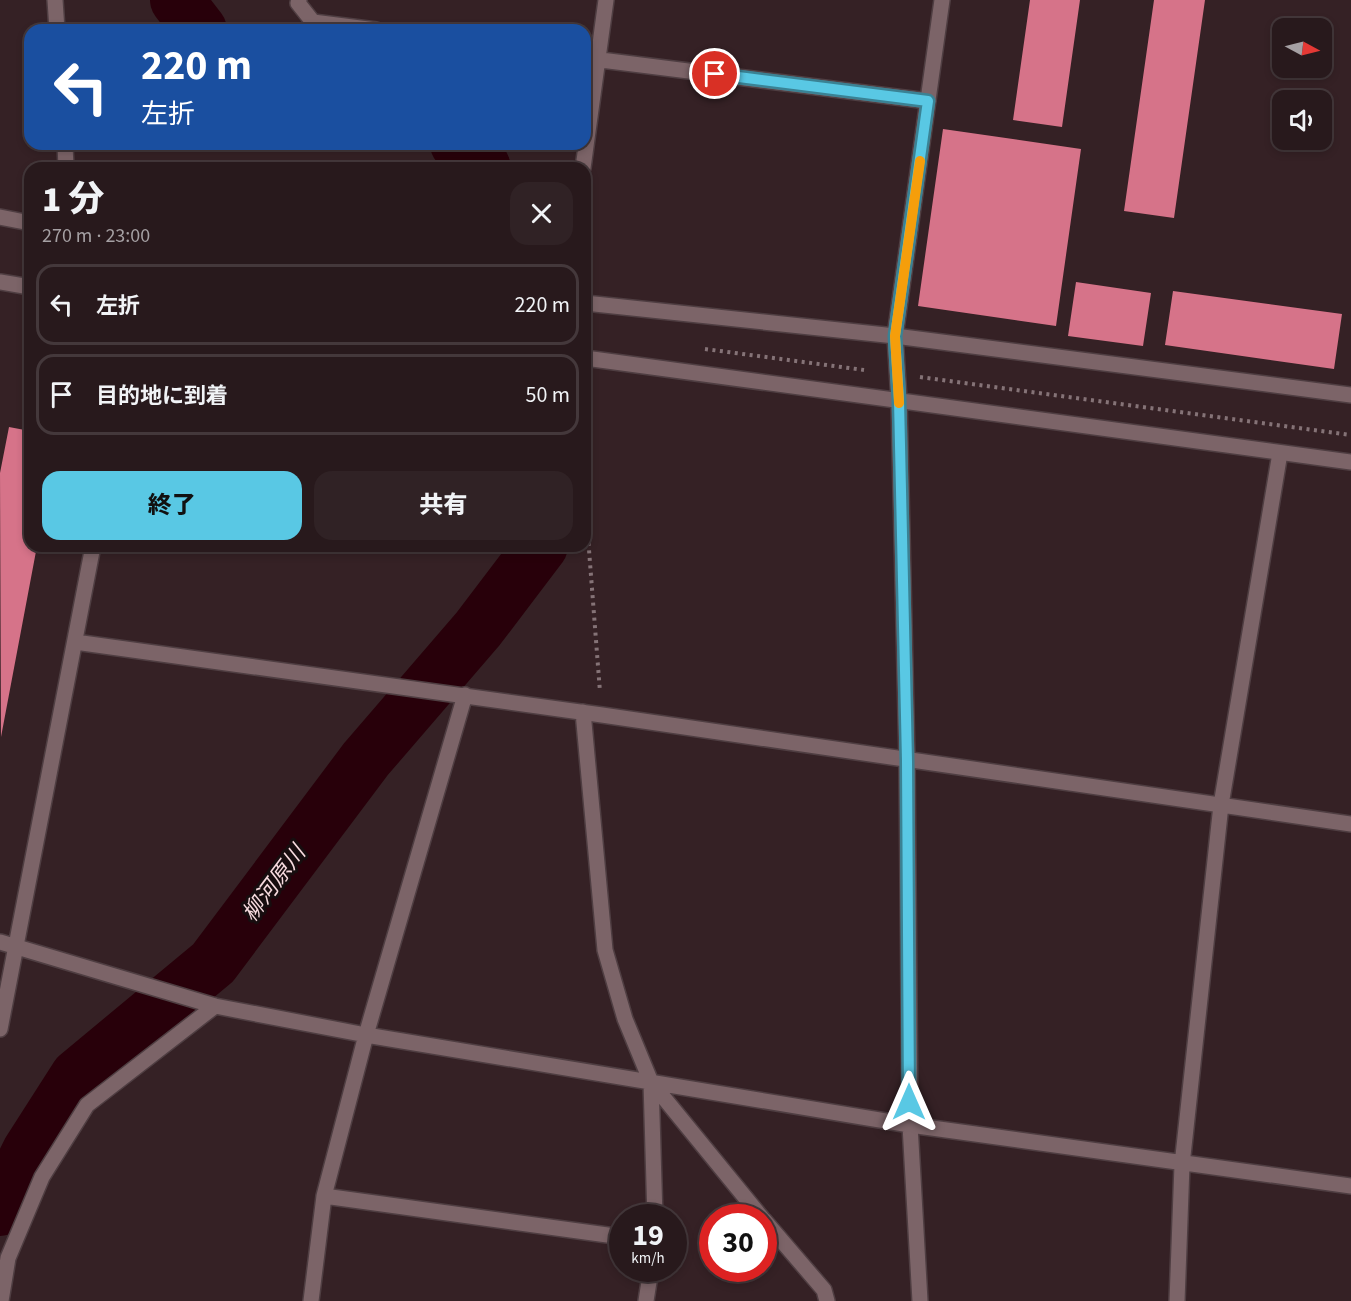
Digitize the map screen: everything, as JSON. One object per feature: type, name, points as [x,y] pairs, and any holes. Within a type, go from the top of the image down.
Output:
[{"type":"street","points":[[55,0],[57,24]]},
{"type":"street","points":[[299,0],[298,3],[313,22],[329,24]]},
{"type":"street","points":[[606,0],[591,58],[928,101]]},
{"type":"street","points":[[920,1301],[910,1125],[907,761],[899,400],[895,336],[942,0]]},
{"type":"street","points":[[0,217],[24,221]]},
{"type":"street","points":[[0,282],[24,286]]},
{"type":"street","points":[[591,304],[895,336],[1351,395]]},
{"type":"street","points":[[591,359],[1351,462]]},
{"type":"street","points":[[1177,1301],[1182,1165],[1221,805],[1280,453]]},
{"type":"street","points":[[0,1029],[92,552]]},
{"type":"street","points":[[75,642],[465,695],[1351,824]]},
{"type":"street","points":[[310,1301],[324,1196],[366,1035],[465,695]]},
{"type":"street","points":[[583,712],[605,950],[625,1019],[651,1082],[751,1204]]},
{"type":"street","points":[[0,942],[211,1005],[366,1035],[910,1125],[1182,1165],[1351,1186]]},
{"type":"street","points":[[1,1301],[8,1258],[42,1177],[87,1105],[211,1005]]},
{"type":"street","points":[[651,1082],[655,1204]]},
{"type":"street","points":[[324,1196],[609,1235]]},
{"type":"street","points":[[777,1235],[824,1290],[827,1301]]},
{"type":"street","points":[[646,1301],[649,1282]]},
{"type":"path","points":[[701,348],[864,370]]},
{"type":"path","points":[[913,376],[1351,435]]},
{"type":"path","points":[[589,552],[602,715]]},
{"type":"building","points":[[1030,0],[1080,0],[1062,127],[1013,120]]},
{"type":"building","points":[[1154,0],[1205,0],[1174,218],[1124,211]]},
{"type":"building","points":[[943,129],[1081,149],[1056,326],[918,306]]},
{"type":"building","points":[[1076,282],[1151,293],[1143,346],[1068,336]]},
{"type":"building","points":[[1173,291],[1342,314],[1334,369],[1165,345]]},
{"type":"building","points":[[9,427],[24,430],[24,552],[36,552],[1,737],[0,473]]},
{"type":"waterway","name":"柳河原川","points":[[177,0],[195,24]]},
{"type":"waterway","name":"柳河原川","points":[[470,150],[477,153],[481,162]]},
{"type":"waterway","name":"柳河原川","points":[[0,1209],[29,1151],[77,1076],[213,963],[366,759],[478,629],[536,552]]},
{"type":"slow traffic","points":[[899,403],[895,336],[920,161]]},
{"type":"route","points":[[715,74],[928,101],[895,336],[899,400],[907,761],[909,1102]]}]
